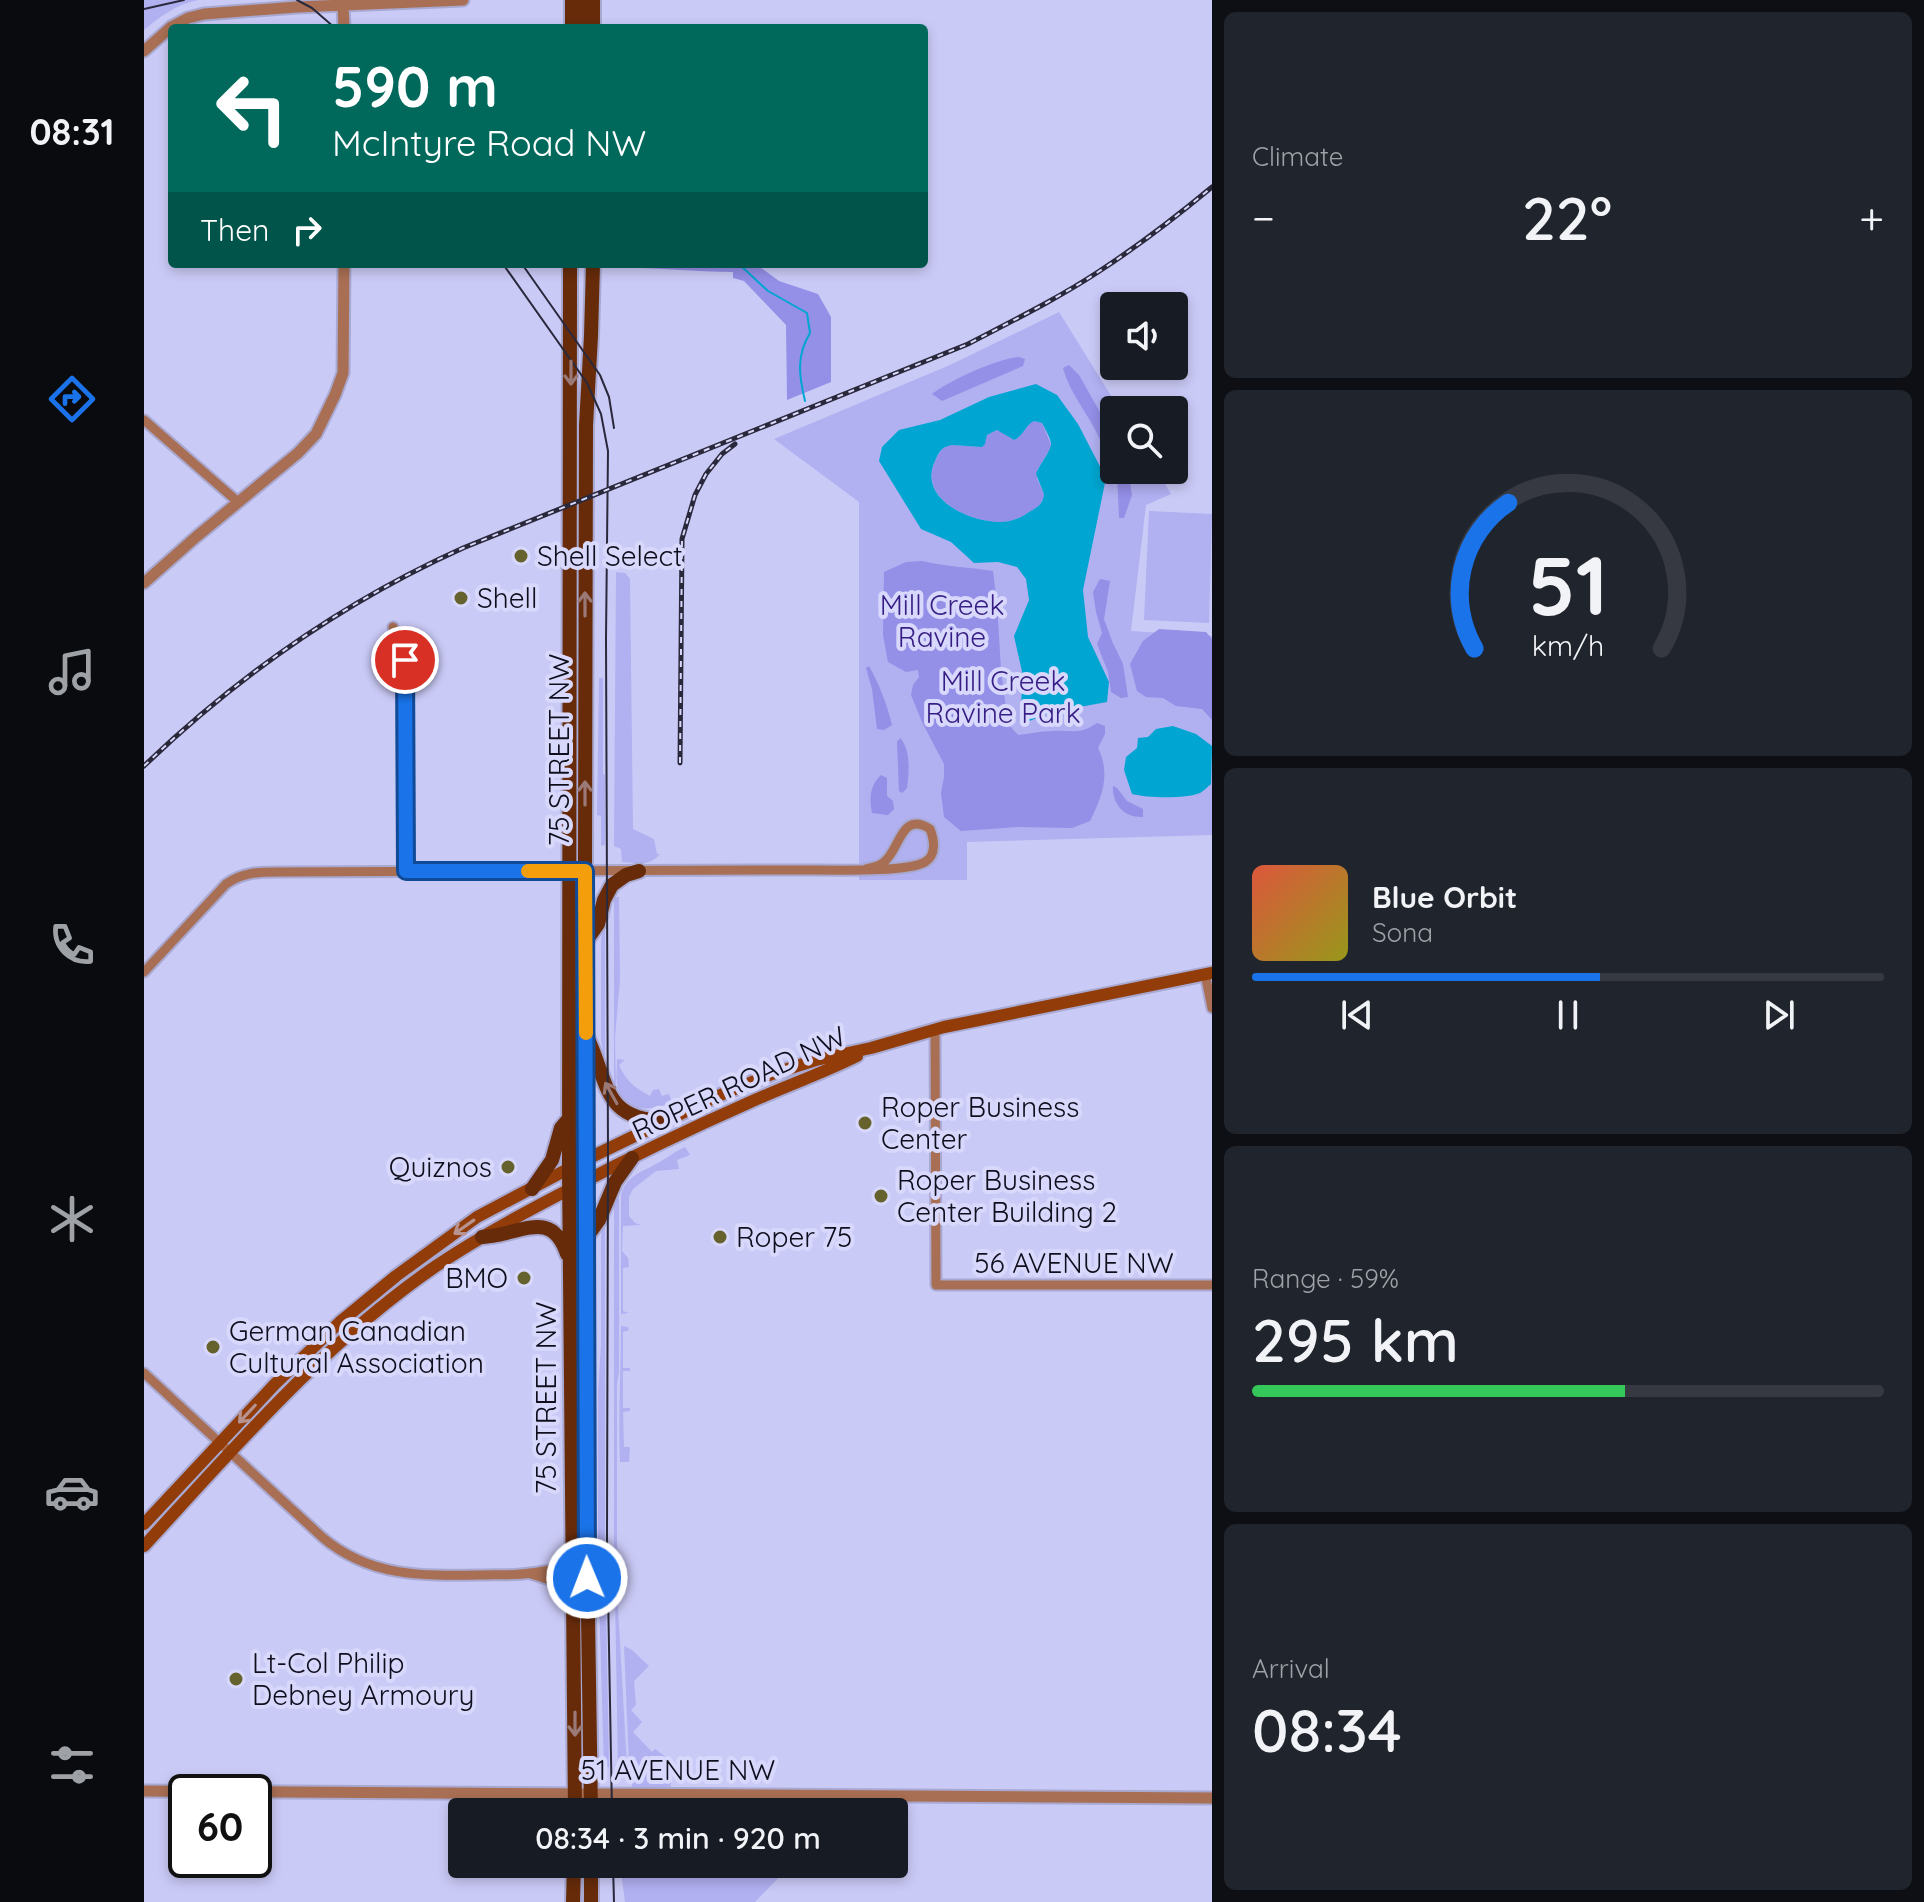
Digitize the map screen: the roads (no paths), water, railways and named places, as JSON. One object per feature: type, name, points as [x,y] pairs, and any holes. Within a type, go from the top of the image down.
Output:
[{"type":"main road","points":[[572,0],[572,24]]},
{"type":"main road","points":[[579,0],[583,24]]},
{"type":"main road","points":[[593,0],[593,24]]},
{"type":"main road","name":"75 STREET NW","points":[[570,268],[578,871],[586,941],[587,1578],[581,1798]]},
{"type":"main road","name":"75 STREET NW","points":[[585,1798],[573,1567],[569,1169],[586,425],[593,268]]},
{"type":"main road","points":[[586,941],[598,924],[604,900],[612,885],[639,871]]},
{"type":"main road","name":"ROPER ROAD NW","points":[[144,1524],[303,1355],[361,1304],[477,1217],[585,1160],[713,1098],[816,1060],[935,1029],[1209,974]]},
{"type":"main road","points":[[586,1033],[607,1089],[618,1105],[632,1117],[664,1121]]},
{"type":"main road","name":"ROPER ROAD NW","points":[[144,1546],[324,1357],[366,1318],[425,1274],[482,1237],[585,1181],[785,1086],[826,1072],[871,1048]]},
{"type":"main road","points":[[532,1189],[552,1160],[561,1128],[571,1115]]},
{"type":"main road","points":[[586,1238],[599,1220],[615,1182],[632,1158]]},
{"type":"main road","points":[[482,1237],[530,1227],[548,1229],[562,1240],[571,1266]]},
{"type":"main road","points":[[573,1567],[587,1578]]},
{"type":"main road","points":[[573,1902],[574,1878]]},
{"type":"main road","points":[[591,1878],[591,1902]]},
{"type":"street","points":[[178,24],[197,15],[463,0]]},
{"type":"street","points":[[343,5],[344,24]]},
{"type":"street","points":[[144,51],[168,30]]},
{"type":"street","points":[[144,583],[311,441],[335,395],[343,368],[344,268]]},
{"type":"street","points":[[144,420],[238,502]]},
{"type":"street","points":[[393,627],[405,660],[406,871]]},
{"type":"street","points":[[144,972],[226,884],[244,874],[892,869],[925,862],[931,857],[934,838],[930,829],[919,824],[909,826],[887,861],[866,869]]},
{"type":"street","points":[[1209,974],[1212,1008]]},
{"type":"street","name":"56 AVENUE NW","points":[[935,1029],[936,1285],[1212,1285]]},
{"type":"street","points":[[144,1373],[322,1537],[353,1558],[385,1569],[415,1574],[528,1574],[573,1567]]},
{"type":"street","points":[[528,1574],[556,1582],[574,1600]]},
{"type":"street","name":"51 AVENUE NW","points":[[144,1791],[1212,1798]]},
{"type":"waterway","points":[[743,268],[768,291],[807,313],[810,333],[802,350],[800,366],[805,401]]},
{"type":"tram line","points":[[144,9],[184,0]]},
{"type":"tram line","points":[[297,0],[330,24]]},
{"type":"tram line","points":[[506,268],[587,383],[601,414],[608,451],[607,1538],[612,1798]]},
{"type":"tram line","points":[[525,268],[600,375],[609,397],[614,428]]},
{"type":"tram line","points":[[613,1878],[614,1902]]},
{"type":"railway","points":[[144,766],[255,672],[376,592],[463,548],[968,344],[1098,272],[1212,187]]},
{"type":"railway","points":[[680,763],[682,539],[695,495],[706,474],[735,444]]},
{"type":"place","name":"Shell Select","points":[[521,556]]},
{"type":"place","name":"Shell","points":[[461,598]]},
{"type":"place","name":"Roper Business Center","points":[[865,1123]]},
{"type":"place","name":"Quiznos","points":[[508,1167]]},
{"type":"place","name":"Roper Business Center Building 2","points":[[881,1196]]},
{"type":"place","name":"Roper 75","points":[[720,1237]]},
{"type":"place","name":"BMO","points":[[524,1278]]},
{"type":"place","name":"German Canadian Cultural Association","points":[[213,1347]]},
{"type":"place","name":"Lt-Col Philip Debney Armoury","points":[[236,1679]]},
{"type":"park label","name":"Mill Creek Ravine","points":[[942,621]]},
{"type":"park label","name":"Mill Creek Ravine Park","points":[[1003,697]]}]
